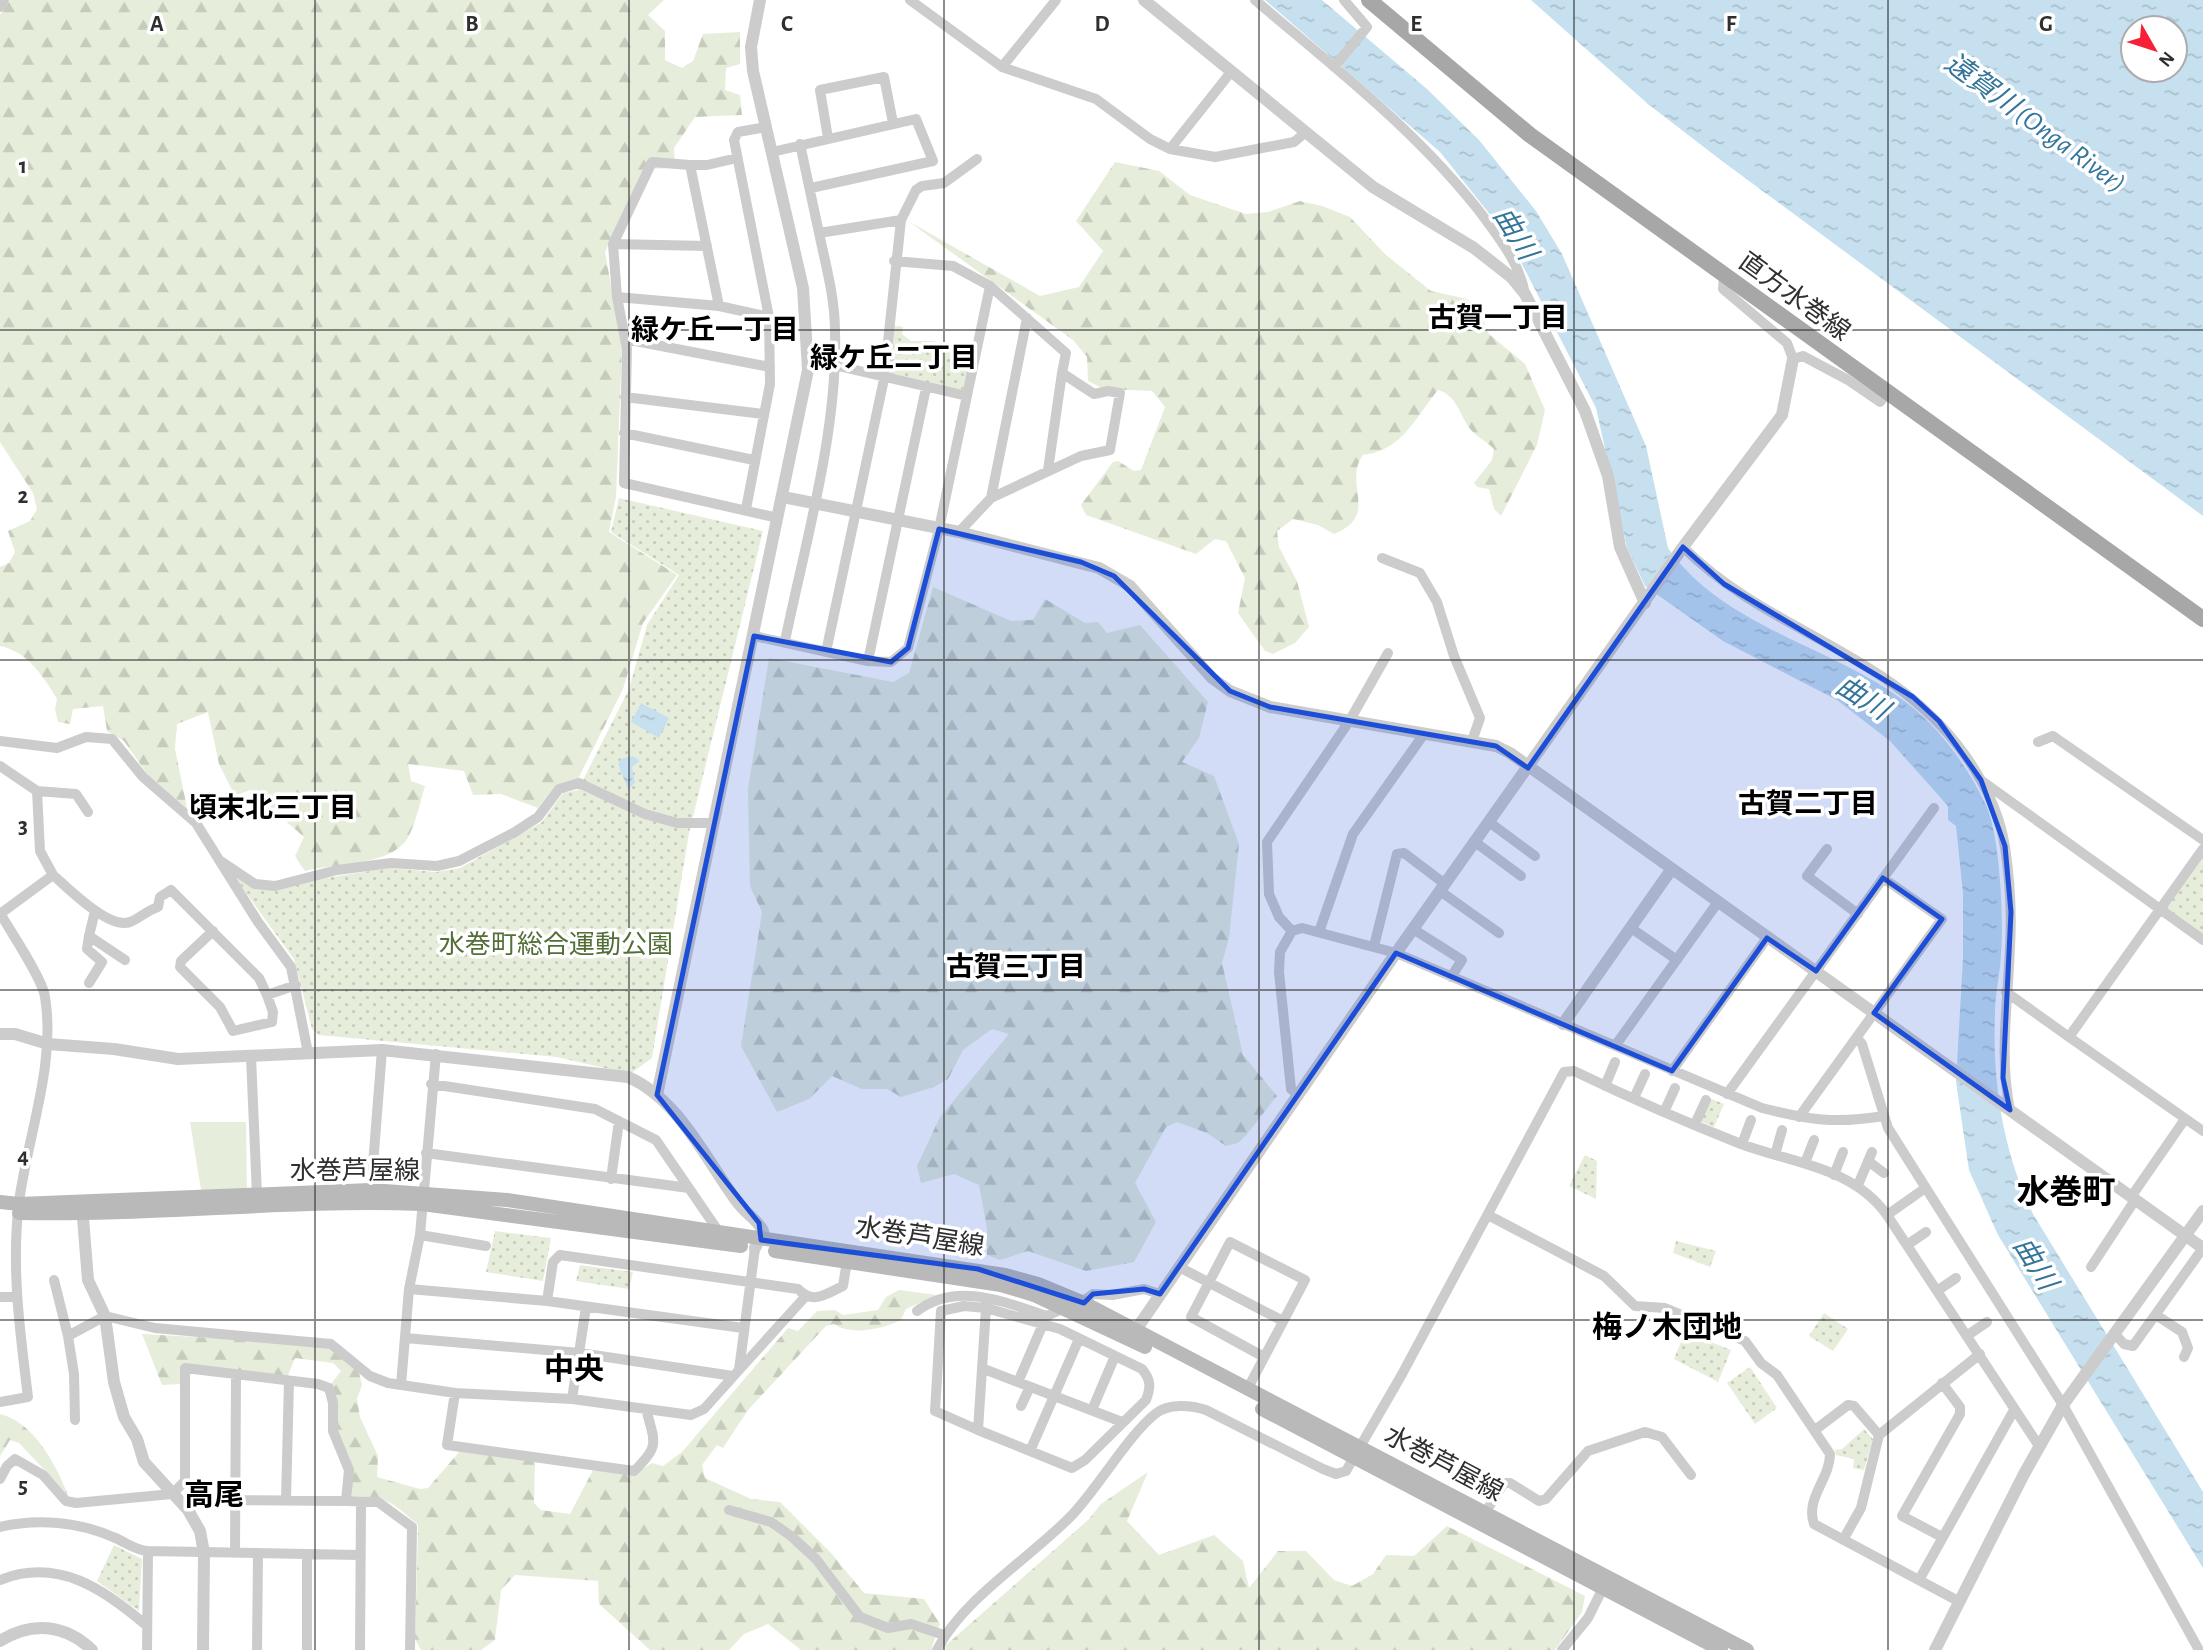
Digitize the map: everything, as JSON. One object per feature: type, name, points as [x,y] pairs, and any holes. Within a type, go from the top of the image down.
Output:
[{"type":"main road","name":"直方水巻線","points":[[1369,0],[1530,135],[2203,619]]},
{"type":"main road","name":"水巻芦屋線","points":[[82,1207],[371,1190],[758,1244],[978,1269],[1038,1284],[1084,1303],[1132,1335],[1606,1582],[1743,1649]]},
{"type":"main road","name":"水巻芦屋線","points":[[0,1211],[19,1208],[422,1199],[507,1200],[719,1232],[758,1244],[847,1261],[1002,1285],[1132,1335],[1247,1390],[1357,1452],[1485,1513],[1721,1650]]},
{"type":"main road","name":"水巻芦屋線","points":[[0,1202],[19,1208]]},
{"type":"street","points":[[0,7],[4,0]]},
{"type":"street","points":[[657,1095],[805,389],[808,342],[803,288],[766,127],[751,47],[761,0]]},
{"type":"street","points":[[910,0],[1002,67],[1096,99],[1150,139],[1170,149],[1215,157],[1294,142],[1306,132]]},
{"type":"street","points":[[1002,67],[1056,0]]},
{"type":"street","points":[[1144,0],[1373,187],[1495,262],[1525,294],[1585,411],[1608,476],[1620,547],[1647,598]]},
{"type":"street","points":[[1255,0],[1439,162],[1506,248],[1522,275],[1525,294]]},
{"type":"street","points":[[1334,67],[1367,27],[1344,0]]},
{"type":"street","points":[[1170,149],[1231,72]]},
{"type":"street","points":[[828,138],[820,90],[884,77],[893,123]]},
{"type":"street","points":[[772,152],[916,118],[933,161],[811,188]]},
{"type":"street","points":[[746,509],[770,367],[769,317],[734,140],[738,132],[766,127]]},
{"type":"street","points":[[785,641],[814,503],[831,403],[834,365],[833,296],[800,144]]},
{"type":"street","points":[[737,158],[707,165],[652,162],[613,244],[617,297],[625,339],[624,483],[778,517]]},
{"type":"street","points":[[826,652],[884,379],[894,261],[901,220],[916,190],[922,186],[944,184],[978,159]]},
{"type":"street","points":[[690,165],[719,306]]},
{"type":"street","points":[[819,233],[901,220]]},
{"type":"street","points":[[613,244],[707,246]]},
{"type":"street","points":[[894,261],[953,266],[990,286],[1066,353],[1048,470]]},
{"type":"street","points":[[1132,1335],[1396,953],[1683,547],[1782,415],[1787,402],[1793,359],[1787,344],[1723,289],[1724,275]]},
{"type":"street","points":[[754,636],[868,661],[891,662],[908,649],[939,529],[990,286]]},
{"type":"street","points":[[617,297],[719,306],[769,317]]},
{"type":"street","points":[[991,498],[1027,318]]},
{"type":"street","points":[[625,339],[770,367]]},
{"type":"street","points":[[1793,359],[1803,356],[1848,380],[1880,402],[1887,393]]},
{"type":"street","points":[[834,365],[884,379],[967,396]]},
{"type":"street","points":[[959,532],[991,498],[1080,456],[1110,450],[1120,393],[1108,391],[1094,394],[1062,373]]},
{"type":"street","points":[[868,661],[926,388]]},
{"type":"street","points":[[625,397],[763,414]]},
{"type":"street","points":[[624,433],[754,460]]},
{"type":"street","points":[[783,497],[959,532],[1098,568],[1130,586],[1212,678],[1230,691],[1270,707],[1496,746],[2203,1248],[2133,1346],[2124,1344],[2114,1336]]},
{"type":"street","points":[[1683,547],[1724,584],[1832,644],[1913,697],[1939,722],[1981,780],[1997,815],[2005,846],[2011,912],[2003,1078],[2007,1108]]},
{"type":"street","points":[[1381,558],[1420,573],[1437,602],[1454,656],[1480,718],[1472,741]]},
{"type":"street","points":[[1292,931],[1279,917],[1269,894],[1266,842],[1350,720],[1388,653]]},
{"type":"street","points":[[1319,932],[1353,834],[1424,734]]},
{"type":"street","points":[[2038,742],[2053,736],[2203,840]]},
{"type":"street","points":[[0,741],[57,748],[86,737],[112,739],[144,777],[196,823],[291,967],[308,1053]]},
{"type":"street","points":[[0,766],[37,791],[76,794],[88,812]]},
{"type":"street","points":[[1981,780],[2203,940]]},
{"type":"street","points":[[219,860],[255,884],[275,886],[337,870],[408,862],[437,866],[459,861],[515,832],[538,817],[559,789],[579,783],[645,814],[677,823],[714,823]]},
{"type":"street","points":[[37,791],[40,851],[53,875],[95,911],[113,921],[128,924],[158,907],[160,897],[171,890],[213,931],[259,978],[267,995],[272,1022],[233,1031],[220,1007],[180,967],[181,961],[213,931]]},
{"type":"street","points":[[1727,1094],[1934,808]]},
{"type":"street","points":[[1489,822],[1535,856]]},
{"type":"street","points":[[1475,842],[1521,876]]},
{"type":"street","points":[[1827,849],[1807,876],[1858,914]]},
{"type":"street","points":[[2069,1037],[2203,849]]},
{"type":"street","points":[[1374,946],[1397,854],[1404,853],[1499,933]]},
{"type":"street","points":[[1563,1024],[1671,870]]},
{"type":"street","points":[[0,1402],[28,1397],[15,1297],[16,1245],[19,1208],[48,1044],[45,994],[0,913],[53,875]]},
{"type":"street","points":[[1799,1117],[1942,919],[1883,878]]},
{"type":"street","points":[[1615,1046],[1718,902]]},
{"type":"street","points":[[89,984],[102,961],[87,948],[95,911]]},
{"type":"street","points":[[1631,928],[1676,960]]},
{"type":"street","points":[[1299,1095],[1291,1088],[1279,972],[1280,952],[1292,931],[1302,929],[1396,953],[1762,1108],[1799,1117],[1845,1122],[1884,1116]]},
{"type":"street","points":[[1413,929],[1462,960],[1451,977]]},
{"type":"street","points":[[89,936],[125,960]]},
{"type":"street","points":[[1672,1071],[1767,938]]},
{"type":"street","points":[[267,995],[296,985]]},
{"type":"street","points":[[2006,992],[2203,1131]]},
{"type":"street","points":[[0,1034],[15,1034],[48,1044],[114,1049],[178,1059],[382,1050],[436,1054],[606,1073],[645,1084],[676,1115],[741,1207],[759,1223],[763,1231],[758,1244],[736,1373]]},
{"type":"street","points":[[1857,1038],[1862,1044],[1884,1116],[1924,1189],[2063,1405],[2199,1650]]},
{"type":"street","points":[[371,1190],[382,1050]]},
{"type":"street","points":[[401,1385],[409,1289],[420,1235],[431,1084],[436,1054]]},
{"type":"street","points":[[251,1057],[257,1195]]},
{"type":"street","points":[[1605,1086],[1615,1062]]},
{"type":"street","points":[[936,1650],[944,1635],[973,1601],[1031,1554],[1071,1516],[1157,1412],[1189,1405],[1206,1410],[1336,1474],[1346,1471],[1564,1072],[1574,1071],[1742,1144],[1805,1163],[1858,1185],[1887,1215],[2039,1446]]},
{"type":"street","points":[[1634,1098],[1645,1074]]},
{"type":"street","points":[[431,1084],[595,1109],[656,1140],[719,1232]]},
{"type":"street","points":[[1665,1111],[1675,1088]]},
{"type":"street","points":[[1695,1124],[1706,1100]]},
{"type":"street","points":[[2091,1267],[2185,1119]]},
{"type":"street","points":[[1742,1144],[1751,1120]]},
{"type":"street","points":[[611,1179],[619,1121]]},
{"type":"street","points":[[1775,1154],[1782,1130]]},
{"type":"street","points":[[1805,1163],[1814,1140]]},
{"type":"street","points":[[1834,1175],[1843,1152]]},
{"type":"street","points":[[426,1153],[689,1188]]},
{"type":"street","points":[[1858,1185],[1870,1157],[1884,1173]]},
{"type":"street","points":[[1887,1215],[1924,1189]]},
{"type":"street","points":[[82,1207],[88,1280],[105,1317],[114,1382],[124,1417],[137,1439],[145,1462],[188,1510],[200,1531],[204,1553],[203,1650]]},
{"type":"street","points":[[1935,1650],[2039,1446],[2063,1405],[2203,1211]]},
{"type":"street","points":[[1488,1215],[1612,1281],[1636,1306],[1665,1308],[1745,1341],[1761,1363],[1777,1375],[1830,1454],[1830,1465],[1812,1504],[1811,1517],[1814,1524],[1961,1602]]},
{"type":"street","points":[[1907,1245],[1926,1232]]},
{"type":"street","points":[[420,1235],[486,1246]]},
{"type":"street","points":[[1247,1390],[1305,1280],[1230,1241],[1191,1317],[1264,1357]]},
{"type":"street","points":[[547,1301],[553,1262],[560,1255],[798,1289],[805,1297],[817,1298],[843,1286],[847,1261]]},
{"type":"street","points":[[1179,1267],[1283,1321]]},
{"type":"street","points":[[1937,1290],[1956,1278]]},
{"type":"street","points":[[54,1280],[74,1374],[75,1420]]},
{"type":"street","points":[[409,1289],[547,1301],[743,1328]]},
{"type":"street","points":[[917,1311],[946,1296],[964,1294],[986,1303],[1043,1324],[1079,1339],[1142,1369],[1149,1377],[1150,1388],[1146,1400],[1085,1460],[1072,1468],[935,1411],[941,1311],[986,1303],[1047,1316],[1063,1308],[1084,1303],[1093,1294],[1112,1295],[1144,1289],[1160,1294]]},
{"type":"street","points":[[0,1297],[15,1297]]},
{"type":"street","points":[[68,1336],[105,1317],[155,1328],[331,1345],[370,1376],[401,1385],[455,1393],[572,1399],[691,1416],[704,1409],[805,1297]]},
{"type":"street","points":[[978,1430],[984,1369],[986,1303]]},
{"type":"street","points":[[572,1399],[586,1307]]},
{"type":"street","points":[[2156,1315],[2182,1332],[2188,1348],[2184,1357]]},
{"type":"street","points":[[1968,1335],[1987,1322]]},
{"type":"street","points":[[1018,1382],[1043,1324]]},
{"type":"street","points":[[405,1338],[580,1353],[736,1373]]},
{"type":"street","points":[[1030,1451],[1079,1339]]},
{"type":"street","points":[[1843,1540],[1861,1508],[1879,1435],[1980,1354]]},
{"type":"street","points":[[1092,1410],[1115,1356]]},
{"type":"street","points":[[0,1479],[7,1466],[15,1459],[43,1475],[66,1501],[76,1503],[173,1493],[185,1480],[185,1368],[318,1384],[329,1388],[334,1403],[333,1431],[349,1471],[346,1501]]},
{"type":"street","points":[[984,1369],[1122,1422]]},
{"type":"street","points":[[235,1551],[236,1375]]},
{"type":"street","points":[[286,1500],[289,1381]]},
{"type":"street","points":[[1942,1384],[1960,1407],[1960,1414],[1902,1516],[1942,1537]]},
{"type":"street","points":[[1021,1406],[1030,1387]]},
{"type":"street","points":[[455,1393],[447,1445],[634,1471],[653,1452],[655,1444],[646,1409]]},
{"type":"street","points":[[1815,1430],[1848,1405],[1854,1406],[1879,1435]]},
{"type":"street","points":[[1919,1580],[2014,1410]]},
{"type":"street","points":[[1485,1513],[1504,1483],[1510,1483],[1539,1501],[1546,1499],[1588,1451],[1645,1432],[1662,1437],[1691,1475]]},
{"type":"street","points":[[237,1500],[378,1502],[412,1527],[410,1650]]},
{"type":"street","points":[[360,1650],[361,1503]]},
{"type":"street","points":[[729,1510],[771,1522],[791,1536],[816,1559],[860,1617],[888,1628],[911,1624],[944,1635]]},
{"type":"street","points":[[0,1527],[26,1522],[76,1525],[114,1537],[138,1550],[148,1552],[235,1551],[360,1555]]},
{"type":"street","points":[[147,1650],[148,1552]]},
{"type":"street","points":[[257,1650],[258,1553]]},
{"type":"street","points":[[307,1554],[307,1650]]},
{"type":"street","points":[[0,1580],[37,1573],[79,1578],[114,1597],[147,1626]]},
{"type":"street","points":[[1562,1650],[1588,1618],[1606,1582]]},
{"type":"street","points":[[6,1650],[0,1642],[24,1629],[58,1629],[74,1635],[92,1650]]},
{"type":"highlighted area","points":[[939,529],[1081,562],[1114,576],[1230,691],[1270,707],[1496,746],[1528,768],[1683,547],[1724,584],[1913,697],[1939,721],[1981,780],[2005,846],[2011,912],[2003,1078],[2010,1110],[1874,1013],[1942,919],[1883,878],[1816,971],[1767,938],[1672,1071],[1396,953],[1160,1294],[1144,1289],[1093,1294],[1084,1303],[978,1269],[761,1240],[759,1223],[657,1095],[754,636],[891,662],[908,648]]},
{"type":"green space","points":[[10,0],[664,0],[648,15],[665,31],[665,60],[682,68],[693,61],[703,34],[740,32],[740,64],[726,68],[725,90],[740,95],[742,115],[695,117],[674,148],[675,168],[643,169],[605,252],[622,348],[616,497],[609,532],[677,575],[643,623],[623,689],[577,781],[555,786],[538,808],[501,794],[473,795],[464,771],[408,764],[411,781],[425,786],[414,825],[404,843],[384,856],[371,860],[305,871],[295,856],[304,837],[250,790],[235,796],[219,764],[208,712],[177,724],[175,749],[187,808],[148,775],[124,741],[107,731],[103,706],[73,709],[70,724],[58,722],[55,709],[57,699],[40,674],[27,659],[0,646],[0,567],[9,563],[15,552],[8,531],[30,521],[37,509],[33,493],[0,442],[0,15]]},
{"type":"green space","points":[[1115,162],[1159,171],[1190,195],[1246,214],[1268,212],[1300,201],[1322,206],[1350,217],[1386,255],[1431,291],[1467,299],[1480,313],[1489,334],[1525,364],[1545,410],[1537,445],[1501,516],[1494,509],[1489,489],[1477,487],[1474,483],[1492,460],[1494,449],[1471,430],[1450,397],[1438,390],[1398,440],[1377,452],[1363,455],[1356,477],[1358,508],[1355,518],[1348,526],[1334,534],[1318,525],[1293,519],[1277,531],[1279,547],[1297,581],[1309,627],[1295,643],[1273,654],[1265,651],[1238,613],[1245,578],[1226,541],[1215,539],[1196,554],[1086,515],[1081,505],[1113,462],[1118,461],[1134,471],[1141,470],[1165,407],[1152,391],[1104,389],[1088,381],[1087,357],[1073,340],[908,221],[1040,296],[1079,287],[1103,251],[1076,221]]},
{"type":"green space","points":[[894,326],[903,327],[902,334],[911,341],[933,341],[972,350],[965,388],[961,391],[893,376],[888,370]]},
{"type":"green space","name":"水巻町総合運動公園","points":[[619,498],[763,531],[689,833],[652,1058],[630,1074],[557,1057],[319,1035],[312,1029],[294,959],[233,875],[255,889],[389,868],[436,872],[460,868],[542,822],[563,793],[578,790],[629,689],[647,625],[679,575],[611,532]]},
{"type":"green space","points":[[933,587],[1011,621],[1033,620],[1045,599],[1085,623],[1098,622],[1107,633],[1140,625],[1208,702],[1199,738],[1182,762],[1214,776],[1239,844],[1229,938],[1222,963],[1243,1055],[1277,1096],[1238,1143],[1226,1146],[1207,1133],[1177,1122],[1166,1127],[1135,1183],[1156,1222],[1134,1262],[1086,1271],[1028,1251],[1000,1260],[987,1255],[987,1228],[979,1185],[954,1174],[921,1183],[917,1166],[940,1117],[1009,1034],[992,1029],[963,1050],[948,1079],[934,1087],[901,1097],[887,1089],[862,1089],[832,1076],[809,1099],[777,1112],[741,1046],[762,912],[750,886],[748,789],[769,658],[893,682],[909,673]]},
{"type":"green space","points":[[2203,857],[2203,936],[2166,909]]},
{"type":"green space","points":[[1709,1098],[1724,1104],[1714,1127],[1699,1121]]},
{"type":"green space","points":[[190,1122],[246,1122],[247,1195],[202,1196]]},
{"type":"green space","points":[[1585,1155],[1597,1161],[1596,1199],[1569,1186]]},
{"type":"green space","points":[[495,1231],[551,1238],[543,1281],[486,1272]]},
{"type":"green space","points":[[1676,1241],[1716,1251],[1710,1267],[1673,1253]]},
{"type":"green space","points":[[580,1265],[633,1272],[629,1289],[576,1281]]},
{"type":"green space","points":[[899,1290],[937,1295],[906,1309],[901,1320],[885,1326],[849,1330],[834,1324],[826,1326],[748,1410],[723,1448],[717,1445],[702,1465],[705,1478],[751,1499],[780,1502],[831,1553],[864,1593],[924,1599],[940,1624],[931,1650],[801,1650],[768,1624],[744,1634],[729,1650],[650,1650],[599,1604],[598,1581],[515,1575],[501,1590],[495,1640],[481,1650],[421,1650],[415,1639],[418,1525],[389,1502],[374,1497],[352,1496],[350,1458],[336,1430],[330,1385],[341,1371],[333,1363],[295,1358],[287,1378],[183,1363],[181,1384],[162,1385],[142,1334],[305,1343],[331,1347],[359,1372],[362,1385],[357,1399],[360,1417],[378,1456],[377,1477],[420,1489],[428,1488],[460,1451],[535,1461],[534,1503],[541,1510],[570,1514],[593,1470],[634,1475],[652,1463],[663,1466],[682,1452],[788,1328],[798,1331],[817,1311],[835,1310],[843,1315],[878,1310],[886,1297]]},
{"type":"green space","points":[[1824,1313],[1848,1329],[1833,1351],[1809,1336]]},
{"type":"green space","points":[[1685,1332],[1731,1350],[1718,1382],[1674,1359]]},
{"type":"green space","points":[[1750,1367],[1777,1408],[1755,1424],[1727,1383]]},
{"type":"green space","points":[[0,1414],[23,1426],[33,1435],[50,1458],[68,1495],[19,1443],[10,1440],[0,1456]]},
{"type":"green space","points":[[1864,1429],[1873,1439],[1864,1470],[1853,1468],[1854,1459],[1836,1455],[1835,1450],[1842,1449]]},
{"type":"green space","points":[[1148,1472],[1127,1521],[1159,1555],[1214,1535],[1243,1561],[1249,1588],[1278,1551],[1306,1551],[1334,1580],[1352,1586],[1373,1574],[1386,1555],[1414,1556],[1447,1526],[1585,1596],[1582,1612],[1555,1650],[946,1650],[945,1646],[1088,1520],[1101,1504]]},
{"type":"green space","points":[[114,1545],[142,1559],[139,1611],[97,1581]]},
{"type":"water","name":"曲川","points":[[1265,0],[1322,0],[1427,89],[1479,140],[1536,211],[1562,254],[1646,446],[1668,548],[1691,575],[1719,598],[1749,617],[1878,683],[1907,703],[1931,724],[1952,748],[1970,775],[1990,816],[1997,855],[2002,940],[1995,1006],[1995,1065],[2002,1116],[2014,1166],[2033,1214],[2203,1492],[2203,1568],[1998,1235],[1969,1170],[1956,1082],[1963,958],[1963,893],[1956,826],[1948,820],[1948,806],[1890,741],[1837,700],[1723,641],[1645,586],[1627,548],[1596,408],[1508,237],[1440,152]]},
{"type":"water","name":"遠賀川 (Onga River)","points":[[1531,0],[2203,0],[2203,516],[1648,104]]},
{"type":"water","points":[[641,703],[669,718],[659,738],[631,722]]},
{"type":"water","points":[[633,756],[640,761],[632,767],[635,783],[628,789],[618,764],[621,759]]},
{"type":"district","name":"古賀一丁目","points":[[1498,317]]},
{"type":"district","name":"緑ケ丘一丁目","points":[[715,329]]},
{"type":"district","name":"緑ケ丘二丁目","points":[[894,357]]},
{"type":"district","name":"古賀二丁目","points":[[1808,803]]},
{"type":"district","name":"頃末北三丁目","points":[[273,807]]},
{"type":"district","name":"古賀三丁目","points":[[1016,966]]},
{"type":"district","name":"水巻町","points":[[2066,1191]]},
{"type":"district","name":"梅ノ木団地","points":[[1667,1327]]},
{"type":"district","name":"中央","points":[[574,1369]]},
{"type":"district","name":"高尾","points":[[214,1495]]}]
